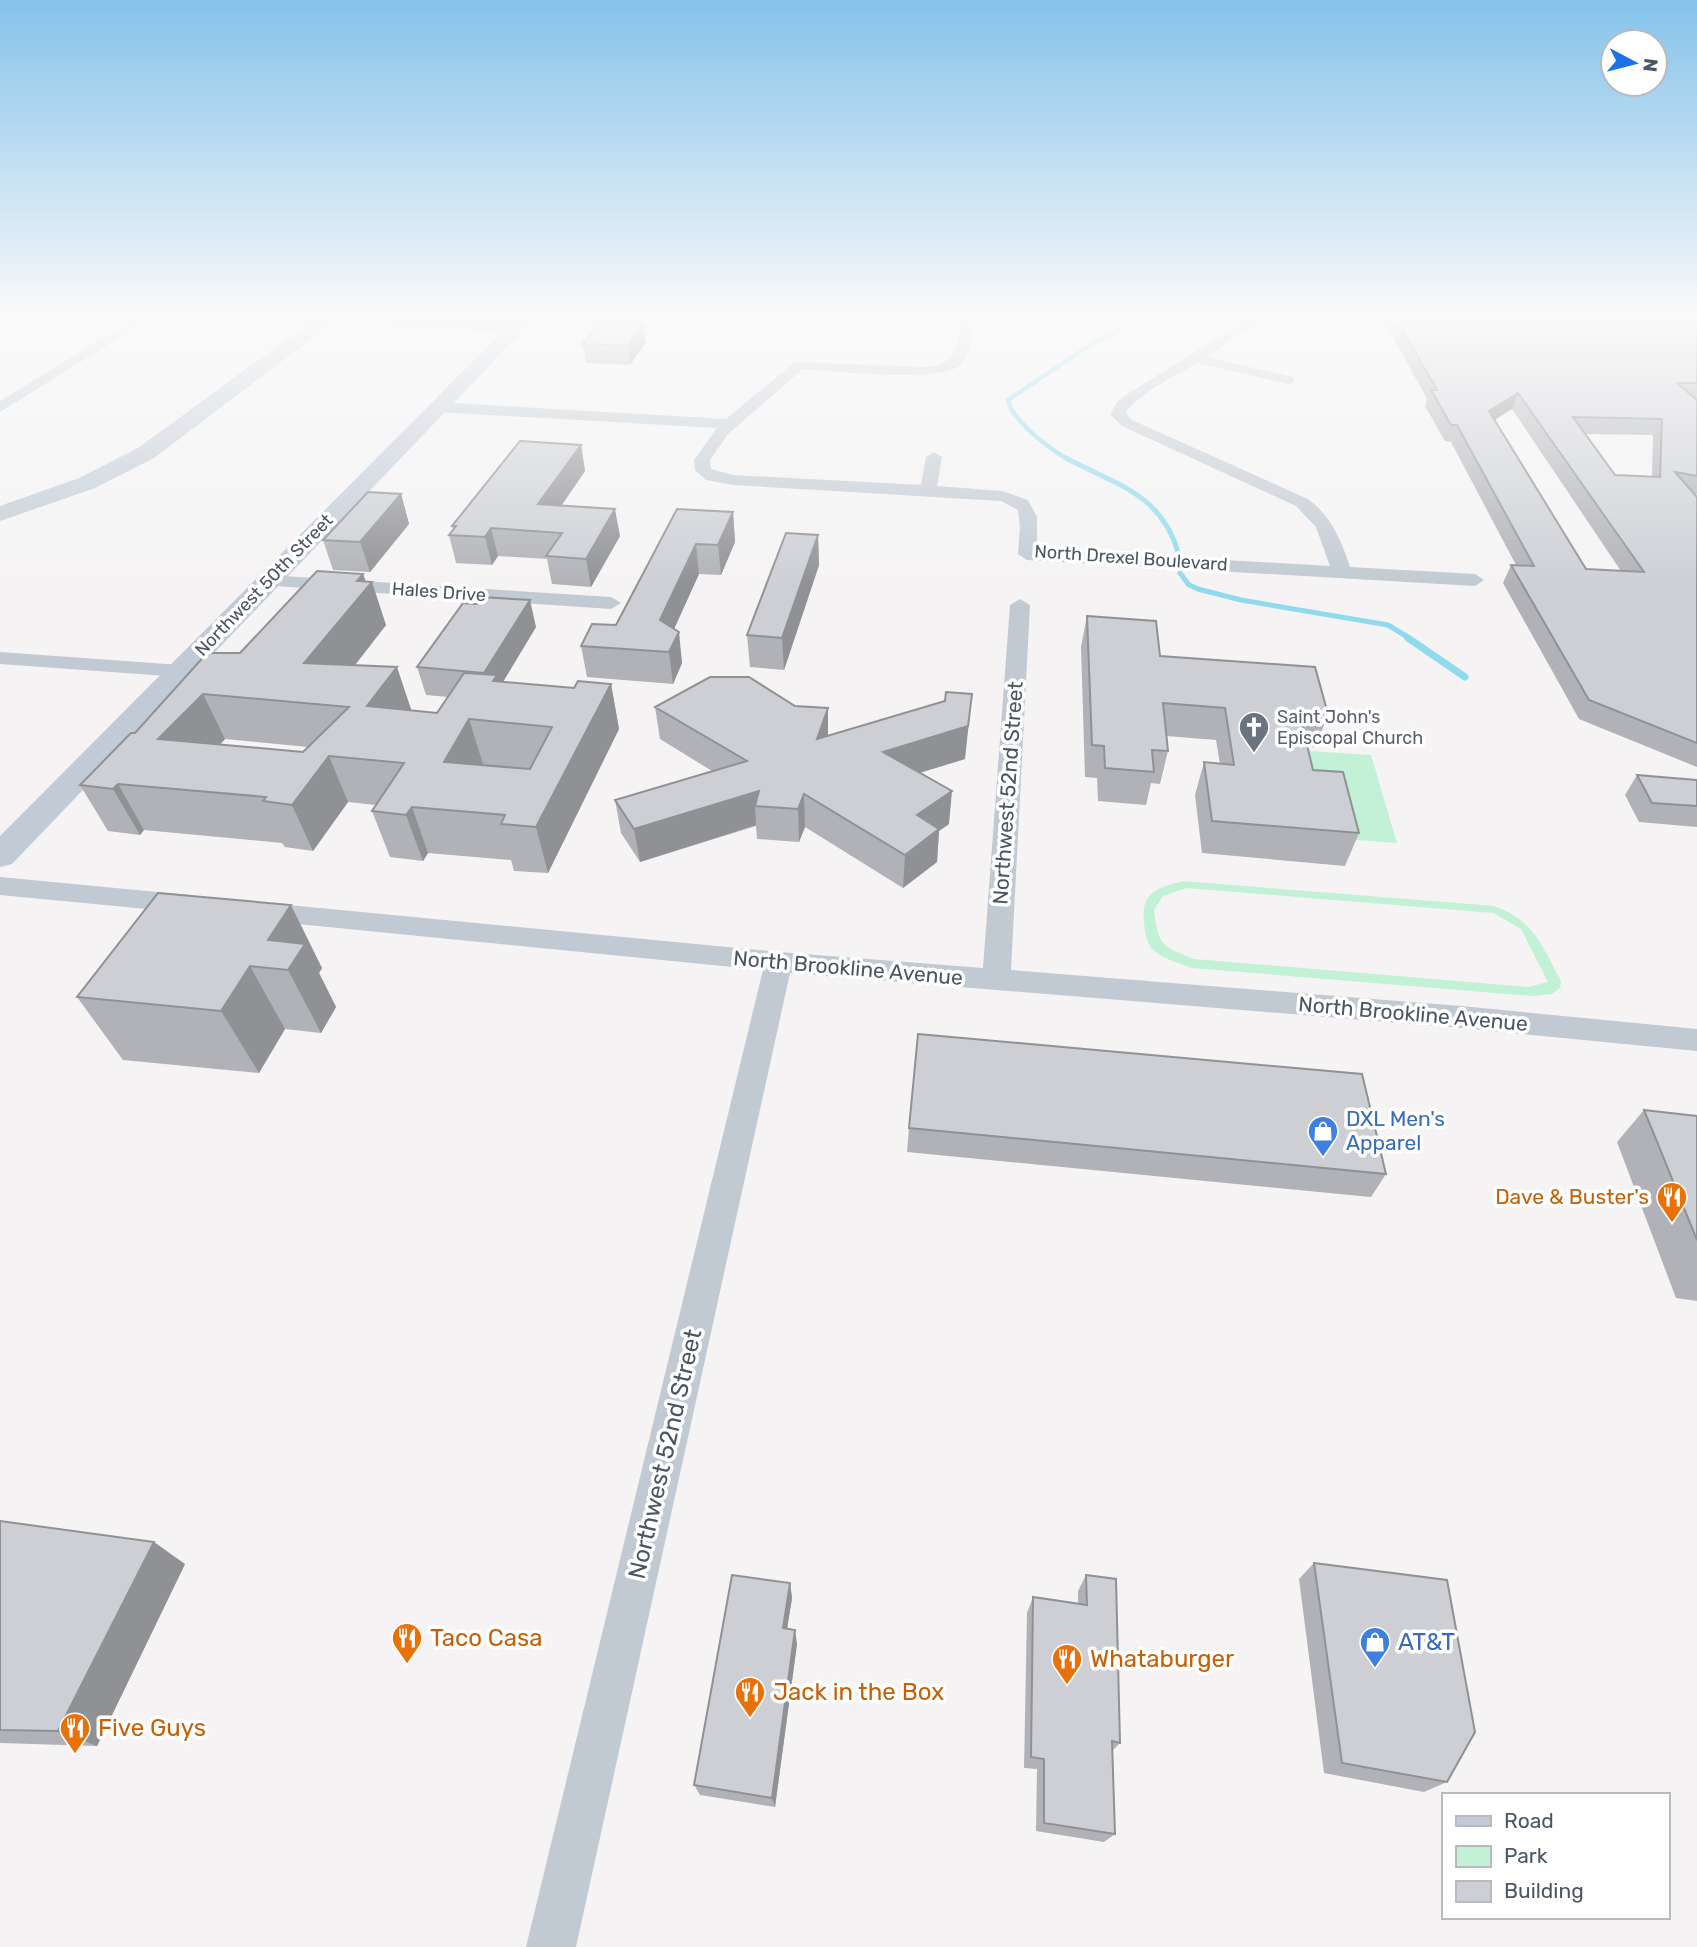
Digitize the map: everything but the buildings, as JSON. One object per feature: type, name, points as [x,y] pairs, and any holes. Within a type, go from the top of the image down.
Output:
[{"type":"street","points":[[0,514],[88,483],[146,453],[209,406]]},
{"type":"street","points":[[438,407],[729,424],[751,406]]},
{"type":"street","points":[[1122,406],[1118,414],[1120,418],[1303,502],[1320,516],[1327,527],[1342,573]]},
{"type":"street","name":"Northwest 50th Street","points":[[0,856],[438,407]]},
{"type":"street","name":"North Drexel Boulevard","points":[[729,424],[711,444],[701,464],[702,470],[708,475],[733,480],[998,496],[1020,502],[1030,514],[1027,554],[1475,580]]},
{"type":"street","points":[[928,491],[934,457]]},
{"type":"street","name":"Hales Drive","points":[[268,581],[611,603]]},
{"type":"street","name":"Northwest 52nd Street","points":[[996,981],[1020,606]]},
{"type":"street","points":[[0,658],[181,671]]},
{"type":"street","name":"North Brookline Avenue","points":[[0,886],[779,962],[1461,1017],[1697,1040]]},
{"type":"street","name":"Northwest 52nd Street","points":[[551,1947],[779,962]]},
{"type":"green space","points":[[1295,750],[1371,755],[1397,843],[1344,839]]},
{"type":"green space","points":[[1183,881],[1494,906],[1508,912],[1528,927],[1561,981],[1560,988],[1552,994],[1533,996],[1192,968],[1156,952],[1150,946],[1145,933],[1144,913],[1148,898],[1158,889]],"holes":[[[1187,888],[1493,913],[1521,929],[1548,982],[1528,987],[1194,959],[1163,943],[1157,931],[1154,910],[1163,896]]]},
{"type":"waterway","points":[[1010,406],[1024,426],[1066,458]]},
{"type":"waterway","points":[[1066,458],[1118,484],[1148,503],[1170,532],[1178,552]]},
{"type":"waterway","points":[[1180,573],[1189,585],[1198,589],[1241,600],[1388,625],[1411,639]]},
{"type":"waterway","points":[[1408,638],[1465,677]]},
{"type":"place","name":"Saint John's Episcopal Church","points":[[1254,754]]},
{"type":"place","name":"DXL Men's Apparel","points":[[1323,1158]]},
{"type":"place","name":"Dave & Buster's","points":[[1672,1224]]},
{"type":"place","name":"Taco Casa","points":[[407,1665]]},
{"type":"place","name":"AT&T","points":[[1375,1669]]},
{"type":"place","name":"Whataburger","points":[[1067,1686]]},
{"type":"place","name":"Jack in the Box","points":[[750,1719]]},
{"type":"place","name":"Five Guys","points":[[75,1755]]}]
